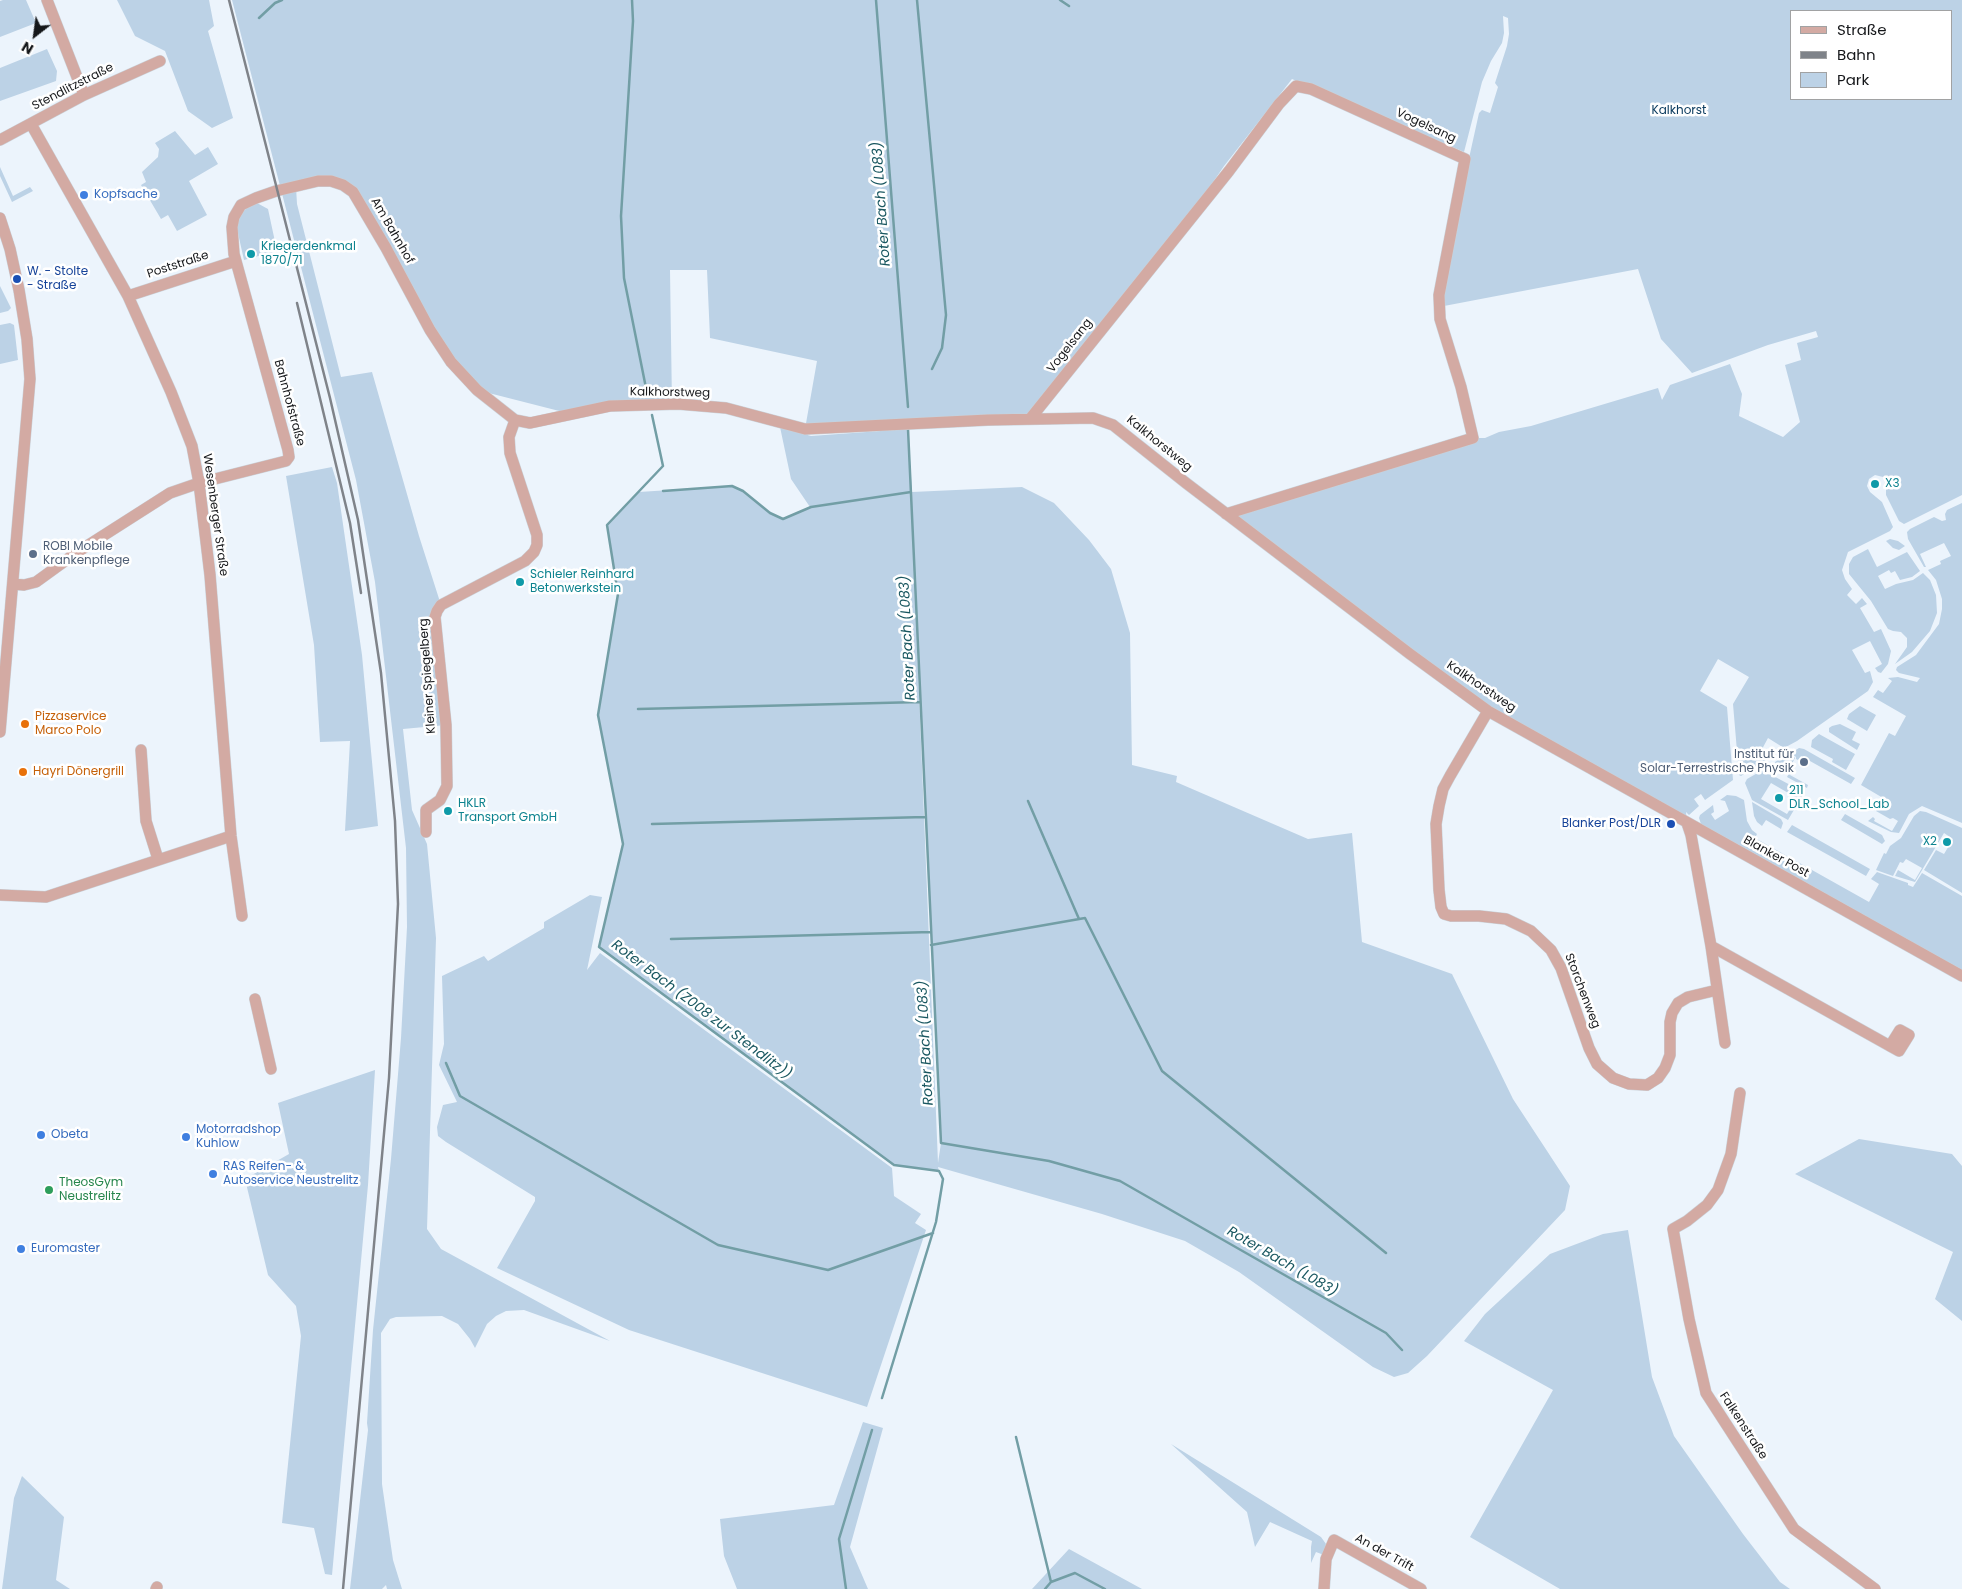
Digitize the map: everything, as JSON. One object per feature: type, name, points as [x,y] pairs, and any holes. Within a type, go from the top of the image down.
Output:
[{"type":"street","points":[[47,0],[84,95]]},
{"type":"street","name":"Stendlitzstraße","points":[[0,140],[84,95],[160,61]]},
{"type":"street","name":"Vogelsang","points":[[1030,419],[1229,171],[1279,104],[1296,86],[1311,89],[1465,159],[1439,295],[1440,319],[1461,387],[1473,438],[1226,514]]},
{"type":"street","name":"Wesenberger Straße","points":[[31,124],[128,296],[171,392],[192,446],[199,483],[210,575],[231,836],[242,916]]},
{"type":"street","name":"Am Bahnhof","points":[[236,261],[232,227],[234,217],[241,205],[276,191],[318,181],[331,181],[343,185],[353,192],[386,248],[430,330],[451,362],[477,390],[515,420]]},
{"type":"street","points":[[0,218],[10,249],[19,290],[27,339],[30,379],[13,584],[6,605],[0,732]]},
{"type":"street","name":"Poststraße","points":[[128,296],[236,261]]},
{"type":"street","name":"Bahnhofstraße","points":[[13,584],[24,585],[36,582],[76,553],[170,493],[199,483],[286,461],[289,457],[236,261]]},
{"type":"street","name":"Kalkhorstweg","points":[[515,420],[530,423],[610,406],[678,404],[726,408],[805,429],[1093,418],[1113,425],[1226,514],[1488,711],[1687,823]]},
{"type":"street","name":"Kleiner Spiegelberg","points":[[426,832],[426,810],[440,800],[447,786],[446,725],[435,617],[437,611],[441,605],[525,560],[534,552],[537,545],[537,535],[510,453],[509,437],[515,420]]},
{"type":"street","name":"Storchenweg","points":[[1488,711],[1443,789],[1439,806],[1436,824],[1438,890],[1444,914],[1506,919],[1531,931],[1551,950],[1562,968],[1588,1048],[1597,1064],[1614,1078],[1629,1084],[1646,1085],[1658,1078],[1665,1068],[1670,1055],[1670,1022],[1672,1013],[1678,1003],[1688,997],[1717,990]]},
{"type":"street","points":[[141,750],[146,821],[158,859]]},
{"type":"street","points":[[1687,823],[1691,835],[1711,946],[1725,1043]]},
{"type":"street","name":"Blanker Post","points":[[1687,823],[1962,976]]},
{"type":"street","points":[[0,894],[46,897],[231,836]]},
{"type":"street","points":[[1711,946],[1890,1046]]},
{"type":"street","points":[[255,999],[271,1069]]},
{"type":"street","name":"Falkenstraße","points":[[1740,1093],[1731,1154],[1718,1190],[1707,1205],[1687,1221],[1673,1229],[1689,1319],[1706,1394],[1794,1528],[1875,1589]]},
{"type":"street","name":"An der Trift","points":[[1324,1589],[1326,1559],[1334,1540],[1421,1589]]},
{"type":"green space","points":[[26,0],[36,23],[0,37],[0,1]]},
{"type":"green space","points":[[117,0],[209,0],[214,26],[208,31],[233,118],[212,128],[188,111],[165,51],[135,36]]},
{"type":"green space","name":"Kalkhorst","points":[[232,0],[1962,0],[1962,495],[1904,524],[1899,521],[1886,495],[1886,482],[1883,477],[1875,475],[1869,479],[1867,486],[1870,492],[1882,502],[1893,527],[1890,531],[1848,552],[1842,570],[1845,579],[1852,589],[1847,595],[1856,604],[1862,598],[1867,604],[1860,608],[1874,632],[1881,629],[1891,651],[1888,664],[1881,673],[1878,672],[1875,668],[1882,664],[1870,641],[1852,650],[1865,673],[1870,671],[1873,682],[1868,691],[1797,741],[1784,748],[1768,738],[1761,751],[1768,754],[1770,752],[1774,755],[1741,776],[1739,775],[1733,704],[1749,677],[1718,659],[1700,691],[1727,707],[1733,780],[1705,800],[1701,794],[1694,799],[1699,806],[1689,815],[1686,812],[1687,823],[1488,711],[1226,514],[1473,438],[1485,438],[1499,432],[1531,426],[1658,388],[1662,400],[1670,385],[1730,364],[1742,394],[1739,416],[1783,437],[1800,422],[1785,365],[1801,360],[1797,343],[1818,337],[1816,331],[1768,345],[1692,373],[1661,339],[1638,269],[1444,306],[1443,296],[1458,208],[1479,113],[1482,110],[1490,113],[1498,87],[1495,83],[1507,46],[1509,34],[1508,18],[1503,16],[1504,33],[1502,43],[1491,61],[1482,82],[1464,152],[1292,79],[1224,166],[1177,235],[1030,419],[805,429],[817,361],[710,338],[707,270],[670,270],[672,405],[571,414],[477,390],[464,377],[343,185],[296,187],[297,204],[341,377],[372,372],[419,536],[441,605],[437,611],[446,725],[403,729],[412,810],[427,844],[436,938],[427,1229],[441,1249],[610,1341],[524,1310],[506,1311],[496,1316],[487,1324],[475,1348],[458,1324],[442,1316],[396,1317],[390,1319],[381,1333],[382,1484],[393,1560],[402,1589],[387,1589],[386,1585],[382,1589],[350,1589],[368,1430],[373,1330],[391,1159],[401,1038],[407,927],[406,848],[375,582],[356,480]]},
{"type":"green space","points":[[47,49],[57,71],[56,81],[0,101],[0,68]]},
{"type":"green space","points":[[175,131],[195,155],[208,147],[218,164],[189,181],[207,215],[177,231],[168,215],[161,219],[141,185],[146,182],[142,172],[158,157],[159,149],[155,143]]},
{"type":"green space","points":[[0,167],[13,196],[30,187],[33,191],[12,202],[0,176]]},
{"type":"green space","points":[[257,203],[268,209],[277,251],[244,260],[237,229],[238,221],[241,213]]},
{"type":"green space","points":[[0,286],[11,308],[0,313]]},
{"type":"green space","points":[[10,323],[14,325],[18,360],[0,364],[0,325]]},
{"type":"green space","points":[[780,427],[811,436],[908,429],[912,492],[1022,487],[1054,503],[1089,540],[1111,569],[1130,633],[1132,765],[1177,776],[1176,782],[1308,839],[1352,833],[1362,942],[1452,974],[1513,1099],[1570,1186],[1565,1210],[1427,1356],[1408,1373],[1394,1377],[1373,1367],[1239,1272],[1185,1241],[1102,1214],[938,1167],[939,1171],[894,1165],[599,947],[623,844],[598,715],[618,594],[607,525],[639,492],[732,486],[743,491],[770,513],[783,519],[810,507],[791,479]],"holes":[[[917,641],[941,1143],[938,1163]]]},
{"type":"green space","points":[[332,467],[337,483],[362,655],[378,826],[345,831],[350,741],[320,742],[314,645],[286,476]]},
{"type":"green space","points":[[1962,503],[1962,823],[1922,806],[1909,814],[1899,833],[1891,832],[1868,821],[1873,817],[1874,821],[1892,831],[1898,821],[1876,811],[1883,798],[1861,785],[1889,733],[1895,736],[1906,716],[1873,697],[1878,690],[1883,693],[1892,681],[1888,678],[1898,677],[1917,682],[1920,678],[1899,673],[1896,670],[1897,667],[1916,655],[1939,624],[1942,599],[1936,580],[1928,570],[1941,564],[1940,561],[1951,556],[1944,543],[1920,554],[1926,567],[1924,567],[1908,539],[1907,532],[1934,517],[1942,521],[1946,520],[1945,514],[1947,510]]},
{"type":"green space","points":[[1890,539],[1898,541],[1905,546],[1899,550],[1893,548],[1886,541]]},
{"type":"green space","points":[[1868,549],[1877,567],[1907,552],[1920,571],[1912,577],[1900,580],[1895,571],[1891,573],[1889,570],[1878,576],[1885,589],[1913,580],[1923,573],[1930,580],[1936,595],[1937,613],[1930,631],[1912,652],[1895,664],[1907,647],[1907,638],[1901,632],[1888,629],[1871,601],[1849,574],[1849,564],[1853,557]]},
{"type":"green space","points":[[1860,706],[1876,715],[1867,731],[1847,719],[1849,714]]},
{"type":"green space","points":[[1840,724],[1856,732],[1852,740],[1860,744],[1857,750],[1829,732],[1829,728]]},
{"type":"green space","points":[[1819,734],[1855,754],[1846,770],[1832,762],[1833,759],[1811,747],[1812,740]]},
{"type":"green space","points":[[1799,748],[1855,778],[1851,784],[1801,756],[1798,760],[1796,759],[1791,753]]},
{"type":"green space","points":[[1790,753],[1795,758],[1790,767],[1784,764],[1781,770],[1777,768],[1775,762]]},
{"type":"green space","points":[[1794,765],[1790,775],[1808,785],[1807,788],[1787,777]]},
{"type":"green space","points":[[1761,771],[1794,787],[1790,794],[1771,783],[1761,799],[1787,814],[1797,798],[1793,796],[1797,789],[1804,793],[1788,820],[1752,800],[1745,783],[1747,779]]},
{"type":"green space","points":[[1727,795],[1736,796],[1744,800],[1747,821],[1752,830],[1757,834],[1755,838],[1869,902],[1879,884],[1871,879],[1877,872],[1908,883],[1908,885],[1913,887],[1922,873],[1962,896],[1962,970],[1701,824],[1700,815],[1713,805],[1714,812],[1711,814],[1715,820],[1729,811],[1725,801],[1720,800]]},
{"type":"green space","points":[[1752,802],[1781,819],[1783,823],[1781,829],[1766,820],[1762,826],[1757,822]]},
{"type":"green space","points":[[1920,811],[1962,828],[1962,893],[1924,870],[1936,850],[1944,854],[1953,839],[1944,833],[1915,882],[1895,876],[1898,870],[1915,880],[1922,868],[1906,859],[1903,863],[1900,862],[1893,876],[1876,870],[1884,853],[1886,854],[1890,846],[1901,838],[1914,816]]},
{"type":"green space","points":[[1845,814],[1882,835],[1885,841],[1882,844],[1841,820]]},
{"type":"green space","points":[[1792,825],[1870,869],[1866,876],[1787,832]]},
{"type":"green space","points":[[590,895],[602,897],[587,970],[600,953],[892,1168],[894,1196],[921,1214],[915,1223],[926,1230],[867,1407],[629,1330],[497,1268],[535,1201],[535,1197],[438,1136],[437,1127],[443,1105],[457,1102],[439,1065],[444,1044],[442,976],[484,956],[488,961],[544,928],[544,922]]},
{"type":"green space","points":[[375,1070],[368,1185],[332,1575],[325,1574],[314,1528],[282,1523],[301,1336],[296,1306],[268,1275],[245,1179],[289,1154],[278,1103]]},
{"type":"green space","points":[[1859,1139],[1952,1154],[1962,1166],[1962,1321],[1935,1299],[1953,1252],[1795,1174]]},
{"type":"green space","points":[[1628,1230],[1652,1377],[1674,1436],[1743,1534],[1780,1582],[1790,1589],[1560,1589],[1470,1537],[1553,1390],[1464,1341],[1485,1314],[1550,1254],[1603,1234]]},
{"type":"green space","points":[[863,1422],[883,1428],[850,1547],[868,1589],[737,1589],[724,1556],[720,1519],[834,1505]]},
{"type":"green space","points":[[1171,1444],[1321,1537],[1326,1544],[1324,1555],[1316,1552],[1311,1563],[1312,1541],[1270,1522],[1255,1547],[1247,1512]]},
{"type":"green space","points":[[22,1476],[64,1517],[56,1580],[70,1589],[2,1589],[14,1498]]},
{"type":"green space","points":[[1069,1549],[1142,1589],[1032,1589]]},
{"type":"waterway","points":[[259,18],[275,3],[282,0]]},
{"type":"waterway","points":[[632,0],[633,21],[621,216],[624,278],[646,388]]},
{"type":"waterway","name":"Roter Bach (L083)","points":[[876,0],[908,407]]},
{"type":"waterway","points":[[917,0],[946,315],[942,348],[932,369]]},
{"type":"waterway","points":[[1060,0],[1069,6]]},
{"type":"waterway","name":"Roter Bach (Z008 zur Stendlitz))","points":[[652,415],[663,466],[607,525],[618,594],[598,715],[623,844],[599,947],[894,1165],[939,1171],[943,1179],[936,1222],[882,1398]]},
{"type":"waterway","name":"Roter Bach (L083)","points":[[908,429],[941,1143],[1049,1161],[1120,1181],[1386,1333],[1402,1350]]},
{"type":"waterway","points":[[663,491],[732,486],[743,491],[770,513],[783,519],[811,507],[911,492]]},
{"type":"waterway","points":[[638,709],[920,702]]},
{"type":"waterway","points":[[1028,801],[1079,919]]},
{"type":"waterway","points":[[652,824],[925,817]]},
{"type":"waterway","points":[[931,945],[1085,918],[1162,1071],[1386,1253]]},
{"type":"waterway","points":[[671,939],[931,932]]},
{"type":"waterway","points":[[446,1063],[460,1096],[718,1245],[828,1270],[933,1233]]},
{"type":"waterway","points":[[846,1589],[839,1539],[872,1430]]},
{"type":"waterway","points":[[1016,1437],[1051,1582],[1045,1589]]},
{"type":"waterway","points":[[1051,1582],[1075,1573],[1105,1589]]},
{"type":"railway","points":[[229,0],[330,398],[358,520],[381,673],[395,821],[398,904],[389,1078],[343,1589]]},
{"type":"railway","points":[[297,303],[350,523],[361,593]]},
{"type":"place","name":"Kopfsache","points":[[84,195]]},
{"type":"place","name":"Kriegerdenkmal 1870/71","points":[[251,254]]},
{"type":"place","name":"W. - Stolte - Straße","points":[[17,279]]},
{"type":"place","name":"X3","points":[[1875,484]]},
{"type":"place","name":"ROBI Mobile Krankenpflege","points":[[33,554]]},
{"type":"place","name":"Schieler Reinhard Betonwerkstein","points":[[520,582]]},
{"type":"place","name":"Pizzaservice Marco Polo","points":[[25,724]]},
{"type":"place","name":"Institut für Solar-Terrestrische Physik","points":[[1804,762]]},
{"type":"place","name":"Hayri Dönergrill","points":[[23,772]]},
{"type":"place","name":"211 DLR_School_Lab","points":[[1779,798]]},
{"type":"place","name":"HKLR Transport GmbH","points":[[448,811]]},
{"type":"place","name":"Blanker Post/DLR","points":[[1671,824]]},
{"type":"place","name":"X2","points":[[1947,842]]},
{"type":"place","name":"Obeta","points":[[41,1135]]},
{"type":"place","name":"Motorradshop Kuhlow","points":[[186,1137]]},
{"type":"place","name":"RAS Reifen- & Autoservice Neustrelitz","points":[[213,1174]]},
{"type":"place","name":"TheosGym Neustrelitz","points":[[49,1190]]},
{"type":"place","name":"Euromaster","points":[[21,1249]]}]
